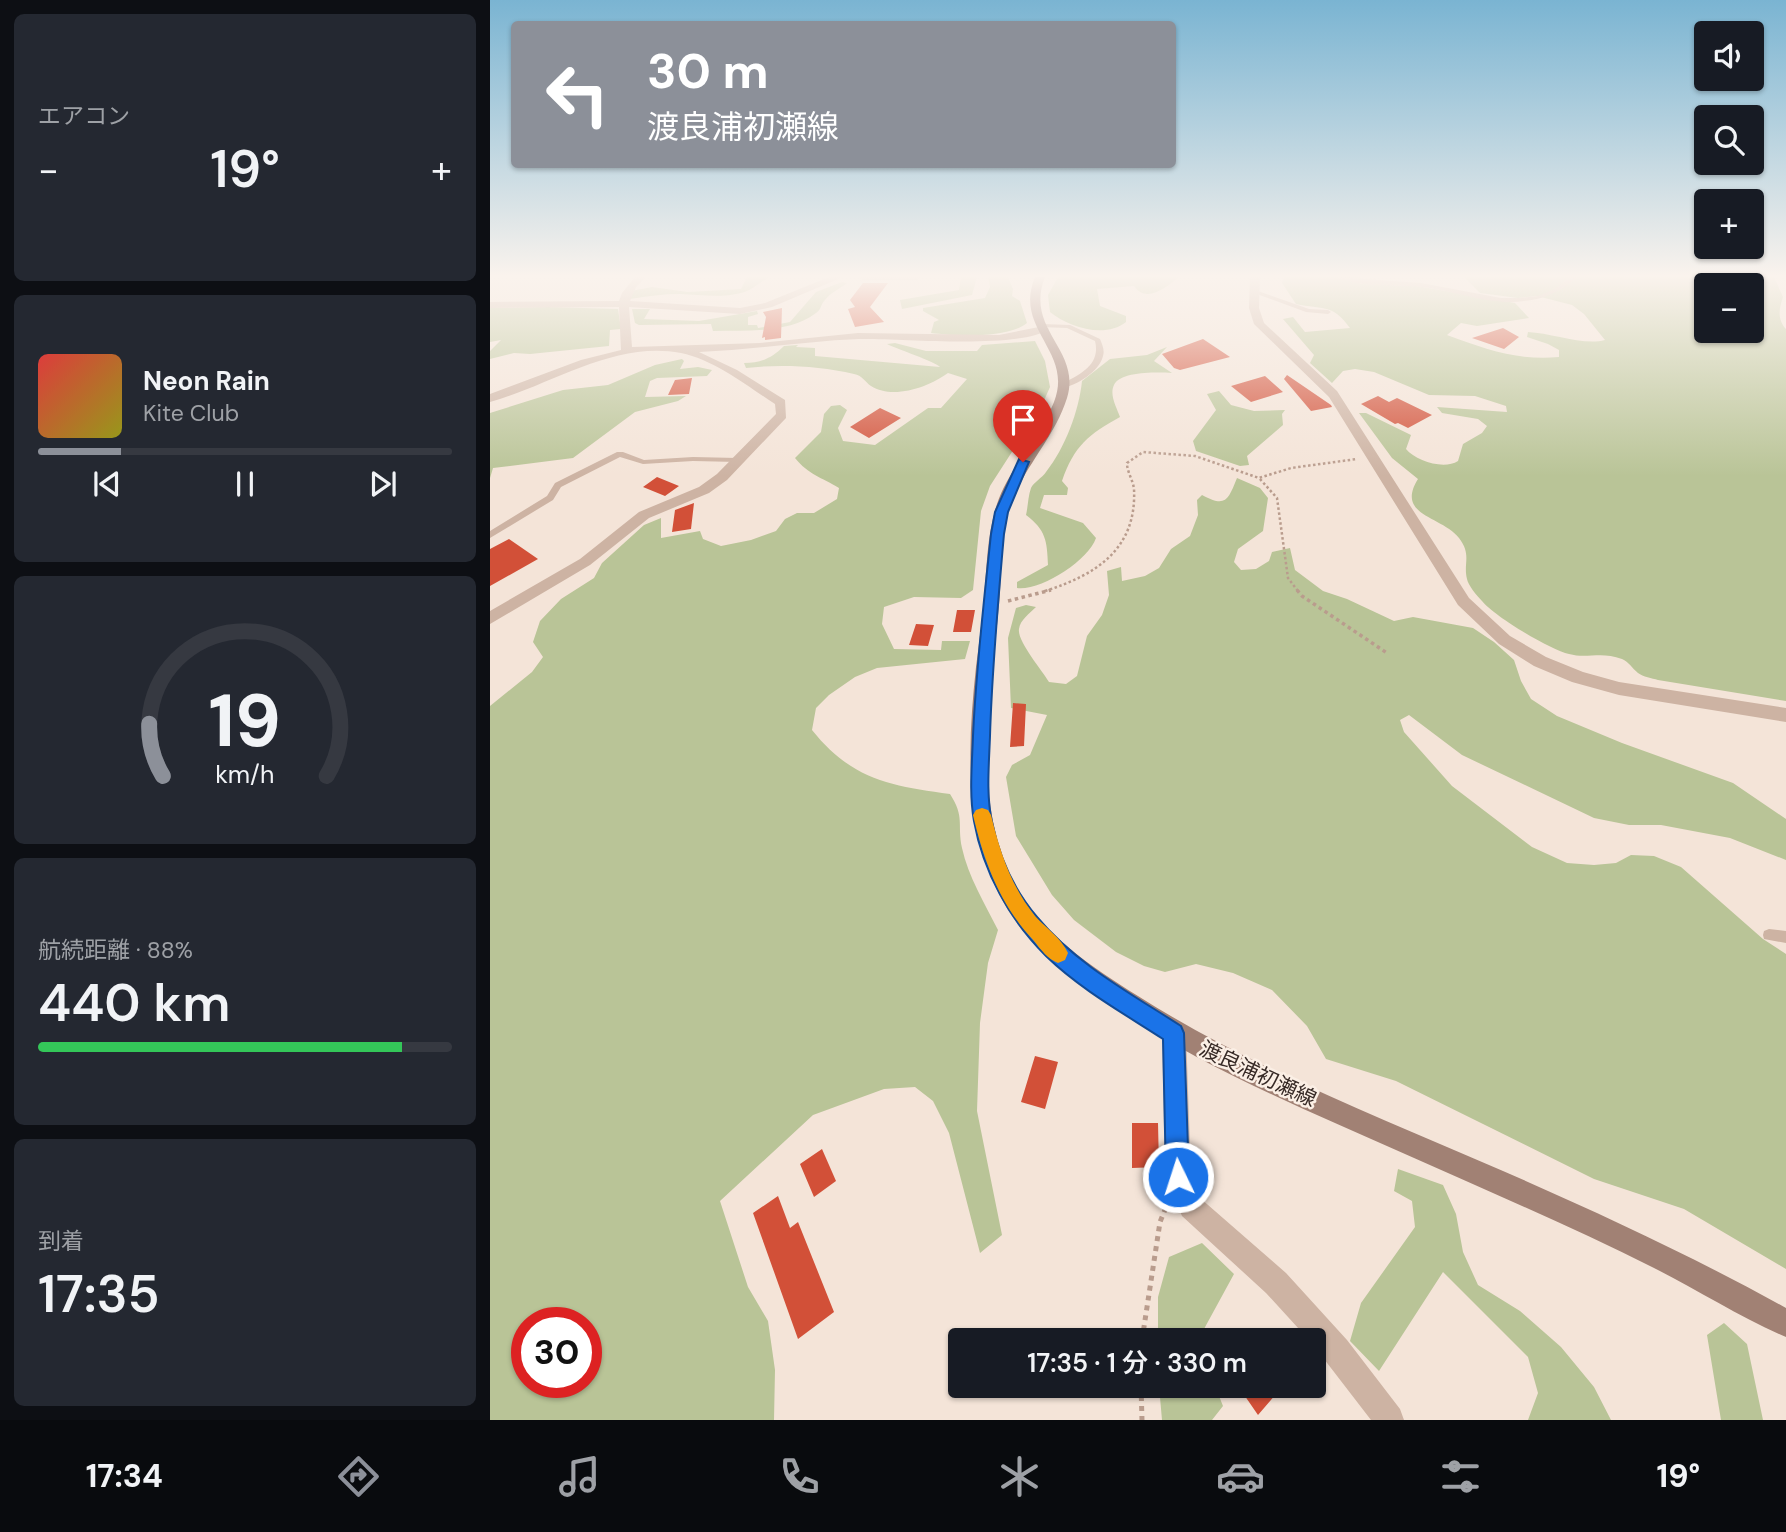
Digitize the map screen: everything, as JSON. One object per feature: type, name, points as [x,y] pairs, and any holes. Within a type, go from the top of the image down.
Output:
[{"type":"main road","points":[[1053,343],[1064,369],[1065,386]]},
{"type":"main road","name":"渡良浦初瀬線","points":[[1065,386],[1063,398],[1040,440],[1023,462],[1001,512],[984,673],[980,774],[982,820],[993,860],[1009,893],[1028,922],[1053,949],[1089,979],[1174,1033],[1264,1079],[1659,1255],[1786,1323]]},
{"type":"street","points":[[626,343],[627,351]]},
{"type":"street","points":[[490,398],[603,356],[627,351],[787,343]]},
{"type":"street","points":[[1279,343],[1333,394],[1471,611],[1508,642],[1558,668],[1630,691],[1786,715]]},
{"type":"street","points":[[490,618],[585,562],[644,515],[704,490],[722,477],[782,415],[781,403],[755,385],[682,350]]},
{"type":"street","points":[[1174,1033],[1178,1177],[1191,1207],[1276,1283],[1337,1350],[1389,1420]]},
{"type":"lane","points":[[1065,386],[1089,371],[1100,359],[1102,351],[1099,343]]},
{"type":"lane","points":[[490,535],[550,498],[558,485],[620,454],[643,463],[693,459],[738,460]]},
{"type":"lane","points":[[1769,935],[1786,937]]},
{"type":"path","points":[[991,604],[1022,599],[1053,588],[1105,561],[1119,548],[1127,532],[1132,505],[1134,486],[1126,468],[1130,459],[1152,452],[1195,456],[1259,478],[1277,498],[1288,579],[1303,596],[1387,653]]},
{"type":"path","points":[[1259,478],[1315,463],[1376,458]]},
{"type":"path","points":[[1144,1328],[1160,1222],[1178,1177]]},
{"type":"path","points":[[1141,1398],[1142,1420]]},
{"type":"green space","points":[[498,343],[609,343],[609,346],[530,354],[514,353],[490,359],[490,351]]},
{"type":"green space","points":[[896,343],[926,351],[977,351],[982,345],[1036,343],[1045,361],[1050,387],[1042,405],[990,486],[981,511],[973,590],[961,598],[914,597],[884,607],[882,624],[894,649],[941,650],[942,641],[970,641],[965,659],[877,668],[855,677],[816,708],[812,730],[827,747],[858,770],[874,778],[909,788],[950,794],[958,809],[961,840],[968,869],[998,930],[988,963],[980,1023],[977,1111],[1002,1235],[980,1253],[949,1133],[933,1101],[915,1087],[884,1089],[813,1115],[720,1201],[748,1287],[768,1321],[775,1370],[774,1420],[490,1420],[490,706],[532,672],[543,657],[533,642],[540,621],[561,599],[594,578],[602,563],[644,525],[661,518],[661,538],[700,531],[703,539],[721,546],[751,540],[776,531],[785,519],[797,513],[814,513],[837,499],[839,488],[810,472],[795,458],[821,432],[824,414],[831,406],[840,405],[847,410],[838,428],[843,441],[875,445],[928,408],[941,408],[967,379],[948,373],[921,387],[890,392],[871,386],[857,375],[841,371],[800,366],[746,368],[744,363],[766,359],[784,346],[798,345],[796,347],[815,348],[815,356],[940,367],[887,344]]},
{"type":"green space","points":[[1304,343],[1470,343],[1502,353],[1544,358],[1559,357],[1559,350],[1546,343],[1786,343],[1786,701],[1658,680],[1640,674],[1624,660],[1614,657],[1582,656],[1560,651],[1510,623],[1488,607],[1475,593],[1466,573],[1463,544],[1451,531],[1416,508],[1412,501],[1412,491],[1418,479],[1392,458],[1359,413],[1366,413],[1411,435],[1406,449],[1416,457],[1445,465],[1458,461],[1463,444],[1482,433],[1487,426],[1478,419],[1442,413],[1437,407],[1507,412],[1506,406],[1475,396],[1429,395],[1374,372],[1355,369],[1343,371],[1332,383],[1310,363],[1314,355]]},
{"type":"green space","points":[[1167,347],[1154,361],[1172,373],[1140,373],[1118,380],[1112,393],[1120,417],[1091,435],[1077,450],[1062,481],[1068,488],[1067,495],[1044,495],[1040,508],[1083,523],[1096,538],[1091,547],[1074,565],[1050,580],[1027,588],[1017,588],[1017,582],[1048,565],[1044,537],[1038,526],[1026,515],[1029,494],[1065,441],[1078,405],[1082,381],[1110,359],[1147,355]]},
{"type":"green space","points":[[682,359],[684,361],[680,369],[698,367],[712,370],[707,376],[657,378],[650,381],[645,397],[686,396],[678,401],[635,412],[573,458],[493,468],[490,478],[490,413],[563,390],[608,385],[655,365]]},
{"type":"green space","points":[[1219,391],[1231,405],[1254,411],[1285,410],[1282,414],[1283,425],[1247,456],[1249,465],[1240,466],[1196,451],[1193,441],[1216,410],[1207,394]]},
{"type":"green space","points":[[1237,478],[1260,488],[1268,498],[1263,531],[1238,549],[1234,562],[1241,570],[1256,569],[1269,561],[1272,552],[1290,548],[1295,570],[1323,591],[1394,621],[1413,617],[1473,628],[1514,660],[1531,699],[1557,716],[1622,743],[1733,783],[1786,819],[1786,860],[1730,838],[1661,825],[1629,825],[1594,818],[1462,755],[1409,715],[1400,720],[1404,732],[1452,786],[1532,847],[1567,863],[1616,863],[1631,855],[1654,856],[1681,867],[1763,939],[1786,954],[1786,1269],[1684,1209],[1594,1179],[1396,1081],[1326,1059],[1307,1026],[1272,990],[1233,973],[1196,964],[1165,972],[1144,966],[1116,952],[1074,920],[1052,895],[1016,836],[1006,777],[1012,765],[1030,755],[1047,715],[1011,708],[1008,638],[1016,608],[1026,605],[1036,607],[1020,626],[1019,634],[1049,682],[1066,684],[1077,676],[1087,636],[1102,615],[1109,595],[1107,571],[1121,567],[1122,581],[1145,576],[1159,568],[1171,549],[1190,536],[1198,515],[1197,500],[1202,495],[1216,501],[1225,500]]},
{"type":"green space","points":[[1398,1169],[1443,1185],[1456,1214],[1463,1252],[1478,1285],[1520,1311],[1561,1347],[1594,1387],[1611,1420],[1528,1420],[1538,1393],[1528,1357],[1443,1272],[1379,1371],[1350,1341],[1361,1303],[1415,1227],[1412,1201],[1394,1191]]},
{"type":"green space","points":[[1202,1243],[1234,1274],[1205,1328],[1158,1328],[1158,1297],[1169,1257]]},
{"type":"green space","points":[[1724,1323],[1747,1344],[1763,1420],[1721,1420],[1707,1335]]},
{"type":"green space","points":[[1160,1398],[1220,1398],[1223,1406],[1212,1420],[1162,1420]]},
{"type":"building","points":[[1191,343],[1209,343],[1230,357],[1180,370],[1174,368],[1162,354]]},
{"type":"building","points":[[1487,343],[1511,343],[1504,349]]},
{"type":"building","points":[[1287,375],[1332,407],[1311,411],[1284,379]]},
{"type":"building","points":[[1265,376],[1283,392],[1251,402],[1231,386]]},
{"type":"building","points":[[692,378],[689,394],[668,395],[675,380]]},
{"type":"building","points":[[1378,396],[1389,402],[1397,398],[1432,415],[1408,428],[1395,424],[1361,404]]},
{"type":"building","points":[[880,408],[901,418],[869,438],[850,427]]},
{"type":"building","points":[[657,477],[679,486],[665,496],[643,487]]},
{"type":"building","points":[[694,503],[691,529],[672,532],[675,510]]},
{"type":"building","points":[[509,539],[538,559],[490,586],[490,549]]},
{"type":"building","points":[[957,610],[975,610],[971,632],[953,632]]},
{"type":"building","points":[[916,624],[934,625],[928,646],[909,645]]},
{"type":"building","points":[[1013,703],[1026,704],[1024,746],[1010,747]]},
{"type":"building","points":[[1035,1056],[1058,1062],[1045,1109],[1021,1102]]},
{"type":"building","points":[[1132,1123],[1158,1123],[1159,1167],[1132,1168]]},
{"type":"building","points":[[822,1149],[836,1181],[814,1197],[800,1164]]},
{"type":"building","points":[[778,1196],[790,1228],[798,1222],[834,1312],[798,1339],[753,1213]]},
{"type":"building","points":[[1246,1398],[1273,1398],[1258,1415]]},
{"type":"slow traffic","points":[[982,815],[993,860],[1009,893],[1028,922],[1058,953]]},
{"type":"route","points":[[1023,462],[1001,512],[997,534],[984,673],[980,774],[982,820],[993,860],[1009,893],[1028,922],[1053,949],[1089,979],[1174,1033],[1178,1177]]}]
